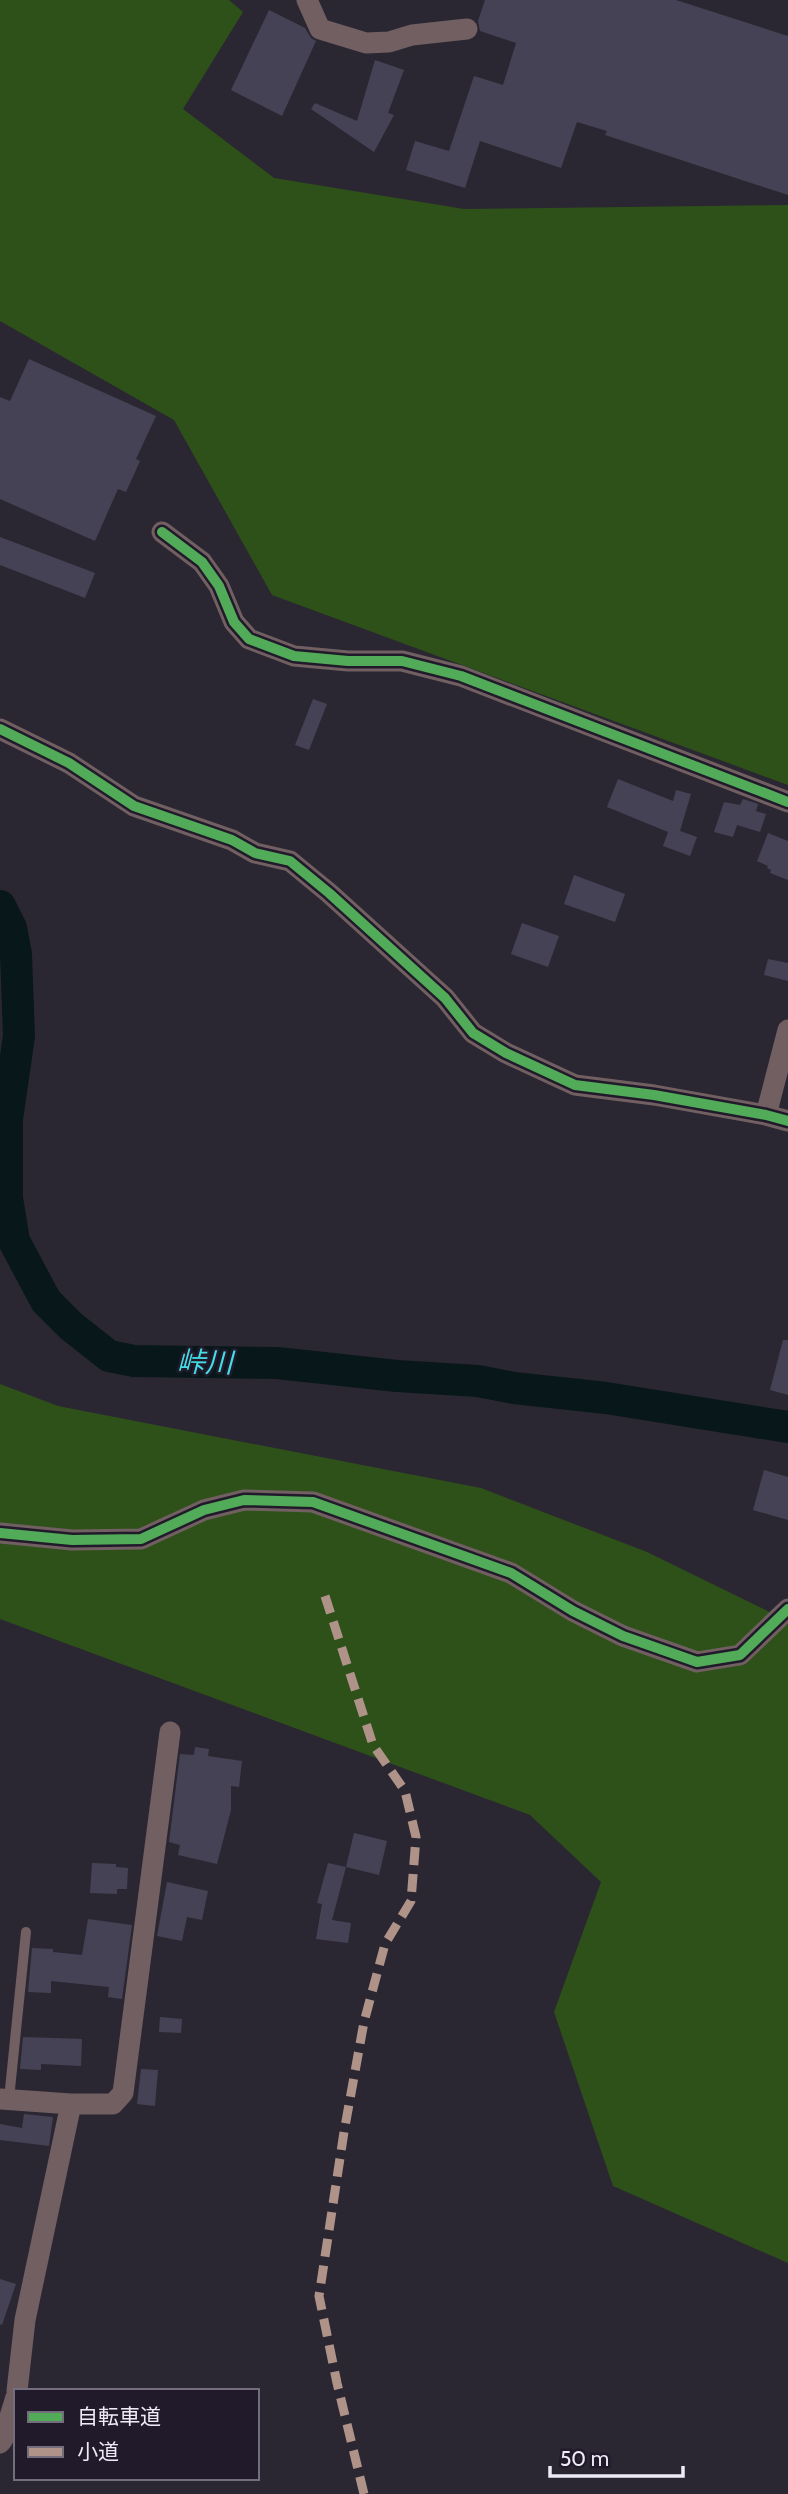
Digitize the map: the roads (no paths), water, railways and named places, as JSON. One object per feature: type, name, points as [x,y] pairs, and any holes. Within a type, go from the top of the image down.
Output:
[{"type":"street","points":[[307,0],[320,29],[366,43],[389,42],[412,35],[467,29]]},
{"type":"street","points":[[163,533],[202,562],[219,586],[234,622],[249,639],[294,656],[348,661],[402,661],[461,676],[788,802]]},
{"type":"street","points":[[0,729],[69,763],[134,806],[232,840],[255,853],[290,861],[445,998],[472,1033],[506,1053],[575,1085],[654,1095],[788,1121]]},
{"type":"street","points":[[766,1115],[788,1030]]},
{"type":"street","points":[[0,1533],[72,1540],[141,1539],[204,1510],[244,1500],[313,1502],[511,1573],[573,1611],[623,1636],[697,1662],[740,1656],[788,1609]]},
{"type":"street","points":[[4,2099],[113,2104],[124,2089],[170,1732]]},
{"type":"street","points":[[17,2389],[25,2320],[71,2104]]},
{"type":"street","points":[[0,2443],[4,2439],[14,2404]]},
{"type":"lane","points":[[4,2099],[26,1932]]},
{"type":"waterway","name":"峠川","points":[[0,906],[11,928],[16,954],[19,1036],[7,1119],[7,1198],[14,1241],[46,1301],[71,1326],[109,1356],[134,1361],[277,1363],[397,1376],[478,1381],[788,1427]]}]
